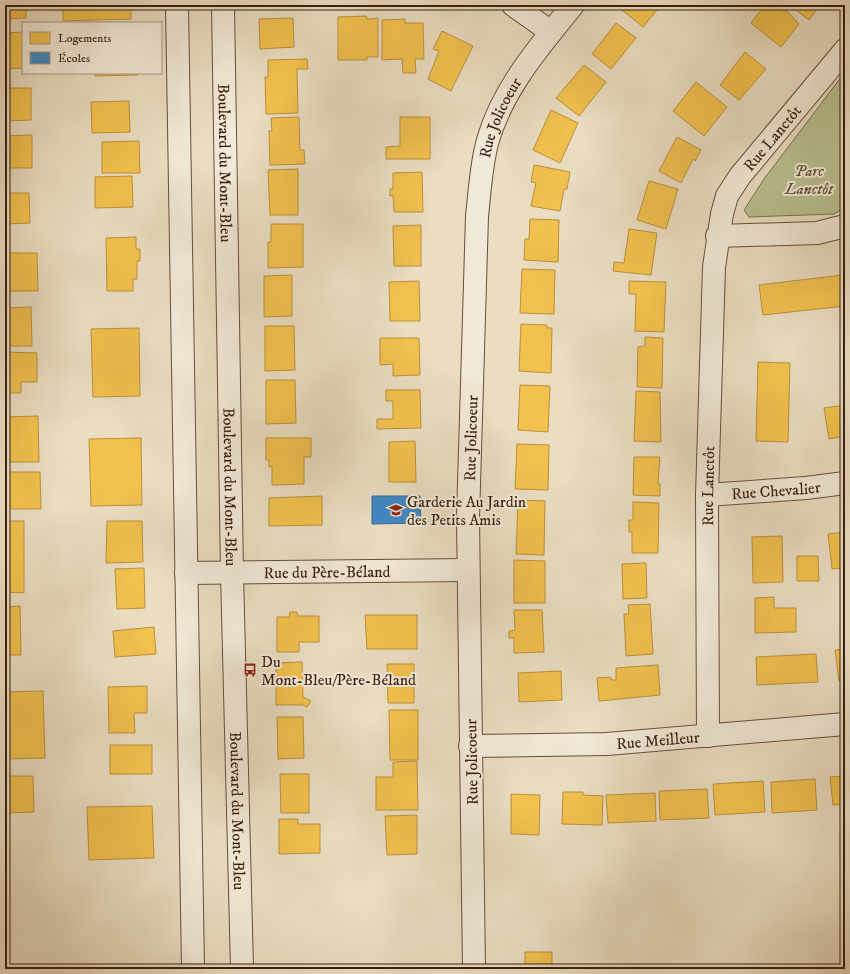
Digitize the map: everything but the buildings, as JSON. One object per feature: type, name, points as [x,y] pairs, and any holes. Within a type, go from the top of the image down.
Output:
[{"type":"street","points":[[177,5],[193,969]]},
{"type":"street","name":"Boulevard du Mont-Bleu","points":[[223,5],[232,573],[242,969]]},
{"type":"street","points":[[513,5],[551,32]]},
{"type":"street","name":"Rue Jolicoeur","points":[[474,969],[468,518],[477,224],[484,159],[495,120],[506,97],[525,65],[572,5]]},
{"type":"street","name":"Rue Lanctôt","points":[[708,736],[707,494],[714,267],[717,236],[727,196],[740,176],[845,50]]},
{"type":"street","points":[[717,236],[817,233],[845,226]]},
{"type":"street","name":"Rue Chevalier","points":[[707,494],[806,488],[845,483]]},
{"type":"street","name":"Rue du Père-Béland","points":[[186,573],[468,570]]},
{"type":"street","name":"Rue Meilleur","points":[[470,746],[607,744],[845,724]]},
{"type":"green space","name":"Parc Lanctôt","points":[[845,72],[845,208],[834,214],[749,217],[744,210],[764,179]]},
{"type":"place","name":"Garderie Au Jardin des Petits Amis","points":[[396,510]]},
{"type":"place","name":"Du Mont-Bleu/Père-Béland","points":[[250,670]]}]
